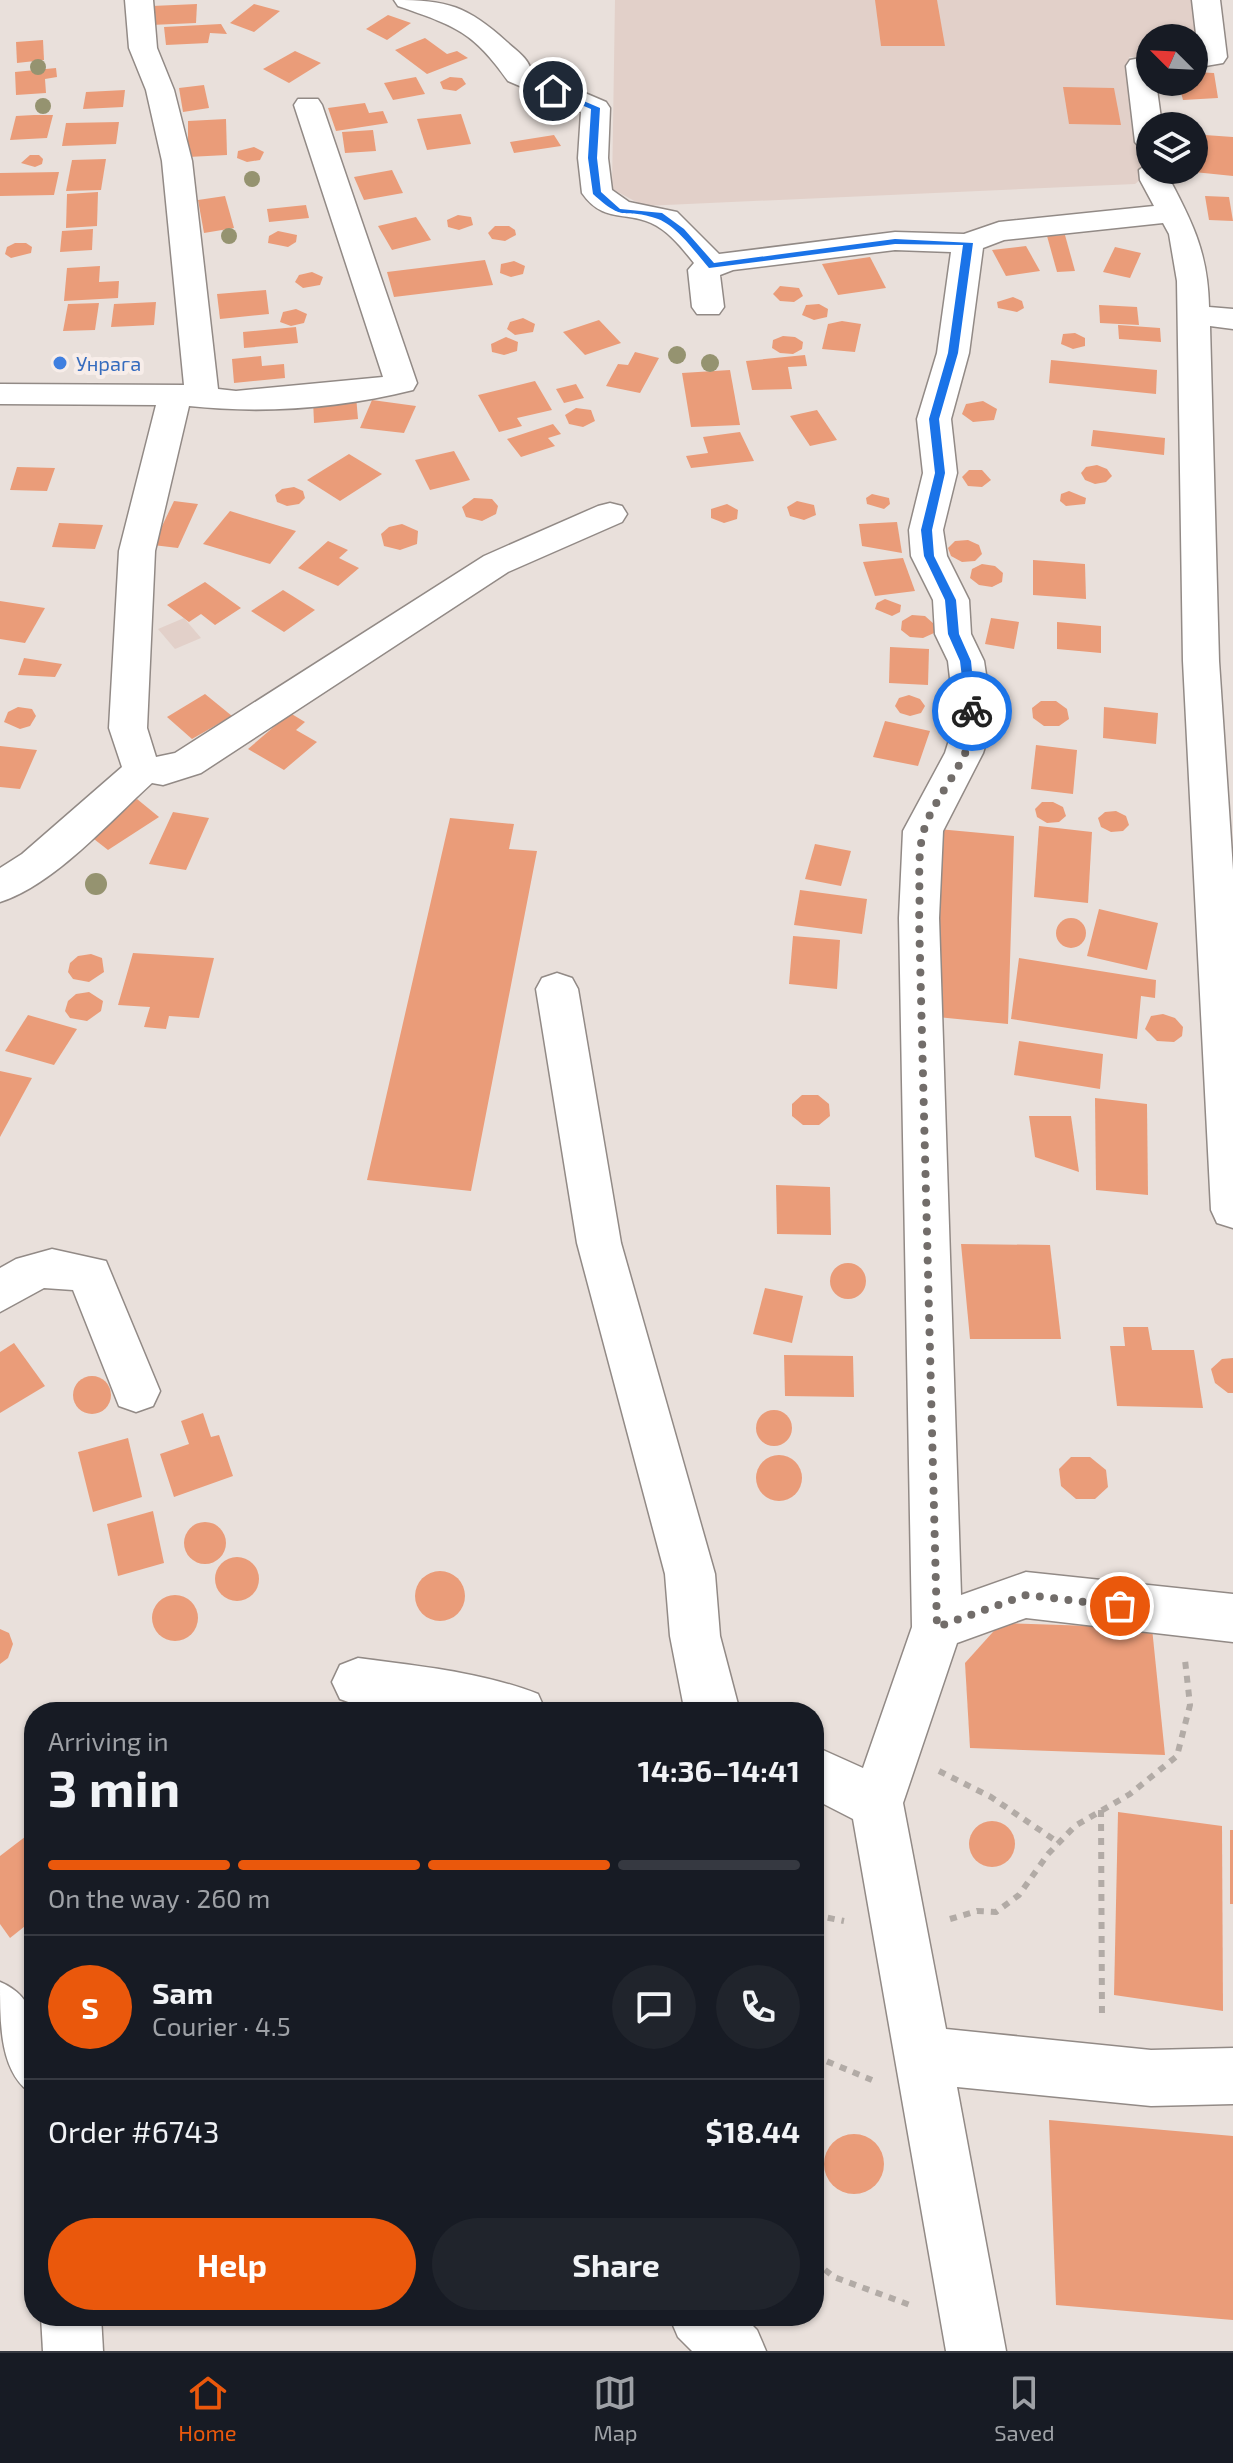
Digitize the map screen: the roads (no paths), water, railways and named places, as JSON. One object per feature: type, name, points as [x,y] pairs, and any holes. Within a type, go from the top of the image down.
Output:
[{"type":"street","points":[[139,0],[143,48],[160,90],[177,161],[191,396]]},
{"type":"street","points":[[408,0],[468,21],[516,65],[518,75],[596,108],[593,158],[597,193],[618,211],[659,215],[681,231],[713,266]]},
{"type":"street","points":[[436,0],[462,5],[484,0]]},
{"type":"street","points":[[1206,0],[1213,57],[1208,58]]},
{"type":"street","points":[[0,394],[191,396],[236,401],[361,392],[401,383],[308,105]]},
{"type":"street","points":[[1157,184],[1184,234],[1195,315],[1201,661],[1233,1210]]},
{"type":"street","points":[[708,307],[704,270],[727,261],[895,241],[968,243],[999,231],[1173,213]]},
{"type":"street","points":[[968,243],[953,353],[934,419],[940,473],[926,530],[929,556],[951,600],[953,634],[966,661],[974,721],[964,753],[923,831],[919,918],[937,1627],[877,1803],[974,2339]]},
{"type":"street","points":[[1195,315],[1233,319]]},
{"type":"street","points":[[144,769],[135,756],[128,728],[137,551],[174,400],[191,396]]},
{"type":"street","points":[[0,887],[36,864],[144,769],[163,771],[188,763],[496,564],[610,514]]},
{"type":"street","points":[[557,989],[599,1243],[690,1574],[695,1636],[709,1702]]},
{"type":"street","points":[[0,1293],[26,1272],[59,1266],[90,1275],[136,1391]]},
{"type":"street","points":[[937,1627],[1026,1595],[1208,1616]]},
{"type":"street","points":[[358,1682],[476,1702]]},
{"type":"street","points":[[824,1777],[877,1803]]},
{"type":"street","points":[[0,2010],[24,2050]]},
{"type":"street","points":[[923,2055],[1151,2078],[1233,2076]]},
{"type":"street","points":[[72,2326],[73,2351]]},
{"type":"street","points":[[710,2326],[736,2351]]},
{"type":"place","name":"Унрага","points":[[60,363]]}]
